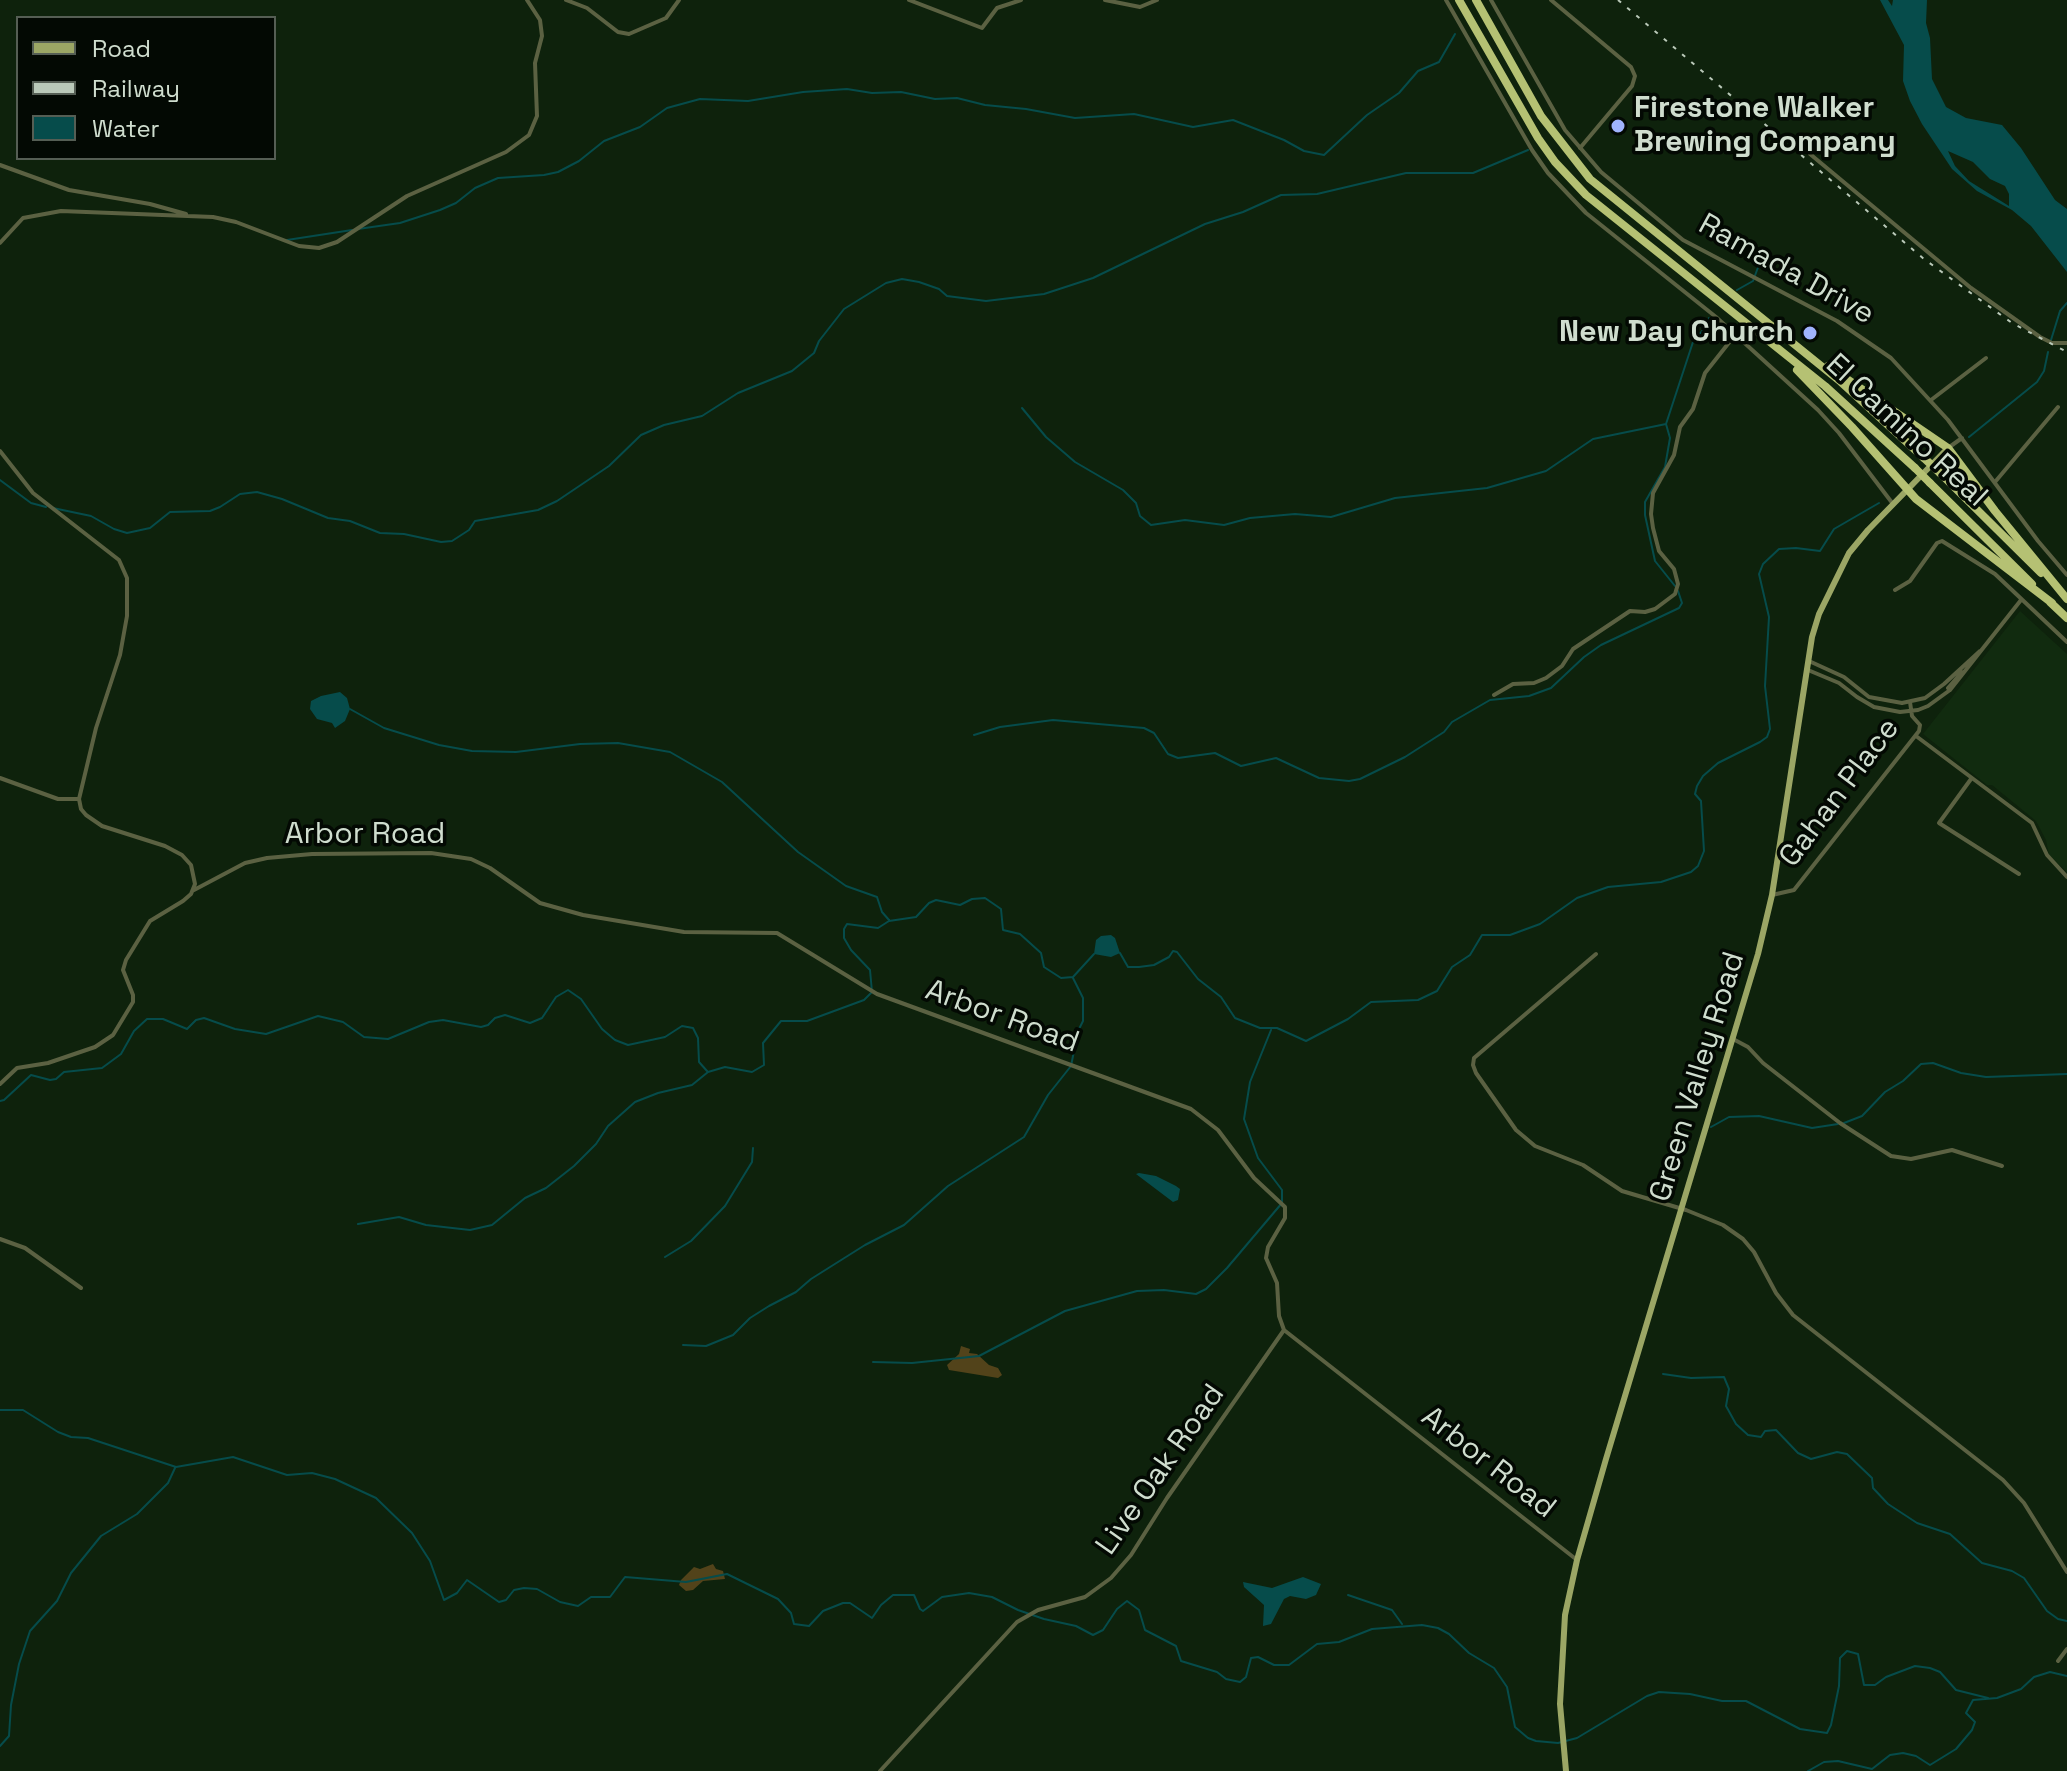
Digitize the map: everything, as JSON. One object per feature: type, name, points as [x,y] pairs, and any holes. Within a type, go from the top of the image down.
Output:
[{"type":"highway","name":"El Camino Real","points":[[1459,0],[1538,138],[1568,177],[1617,221],[1852,409],[2067,618]]},
{"type":"highway","name":"El Camino Real","points":[[1476,0],[1541,116],[1590,179],[1862,400],[2067,599]]},
{"type":"highway","points":[[1774,346],[1907,490],[2052,603]]},
{"type":"highway","points":[[1807,354],[1948,448],[2067,599]]},
{"type":"main road","name":"Green Valley Road","points":[[1566,1771],[1560,1704],[1565,1615],[1577,1560],[1733,1039],[1772,895],[1808,665],[1819,614],[1849,553],[1948,448]]},
{"type":"street","points":[[0,243],[23,218],[42,213],[192,215],[225,219],[282,241],[319,248],[345,238],[407,196],[518,145],[529,135],[536,123],[535,63],[542,36],[540,20],[527,0]]},
{"type":"street","points":[[566,0],[587,8],[618,32],[629,34],[666,18],[679,0]]},
{"type":"street","points":[[909,0],[982,28],[997,8],[1021,0]]},
{"type":"street","points":[[1105,0],[1140,7],[1157,0]]},
{"type":"street","points":[[1446,0],[1548,173],[1586,213],[1735,335],[1829,421],[1893,504]]},
{"type":"street","name":"Ramada Drive","points":[[1491,0],[1552,109],[1601,172],[1683,240],[1867,339],[1899,365],[1962,438],[2067,575]]},
{"type":"street","points":[[1551,0],[1631,67],[1635,76],[1632,86],[1580,148]]},
{"type":"street","points":[[1810,154],[1971,288],[2040,337],[2052,343],[2067,343]]},
{"type":"street","points":[[0,165],[69,190],[150,204],[192,215]]},
{"type":"street","points":[[1494,695],[1513,684],[1534,683],[1546,678],[1562,666],[1573,649],[1630,611],[1655,609],[1677,588],[1674,569],[1659,551],[1651,514],[1653,493],[1674,455],[1680,427],[1693,409],[1705,373],[1735,335]]},
{"type":"street","points":[[1931,400],[1986,358]]},
{"type":"street","points":[[1995,482],[2058,407]]},
{"type":"street","name":"Green Valley Road","points":[[1948,448],[1962,438]]},
{"type":"street","points":[[0,451],[33,493],[119,560],[128,585],[127,616],[120,655],[102,704],[79,799],[86,815],[102,826],[165,846],[182,855],[194,872],[194,890]]},
{"type":"street","points":[[1895,590],[1910,581],[1937,543],[1942,541],[1980,563],[2009,586],[2067,642]]},
{"type":"street","points":[[1808,665],[1874,707],[1887,711],[1911,711],[1928,706],[1950,690],[2021,600]]},
{"type":"street","points":[[1808,665],[1844,677],[1869,697],[1889,703],[1910,702],[1925,698],[1981,649]]},
{"type":"street","points":[[1950,690],[1948,688],[1964,666]]},
{"type":"street","name":"Gahan Place","points":[[1772,895],[1794,890],[1916,736],[1920,725],[1912,716],[1910,702]]},
{"type":"street","points":[[1916,736],[2032,823],[2047,855],[2067,877]]},
{"type":"street","points":[[0,778],[58,799],[79,799]]},
{"type":"street","points":[[1971,779],[1939,823],[2019,874]]},
{"type":"street","name":"Arbor Road","points":[[0,1084],[17,1068],[48,1063],[95,1047],[113,1035],[133,1002],[123,970],[126,960],[150,921],[183,901],[194,890],[245,863],[267,858],[312,854],[431,853],[479,863],[540,903],[583,915],[684,932],[777,933],[872,991],[1194,1111],[1218,1130],[1254,1178],[1282,1202],[1285,1218],[1268,1247],[1266,1258],[1277,1283],[1279,1316],[1284,1330],[1577,1560]]},
{"type":"street","points":[[1596,954],[1474,1058],[1476,1073],[1525,1140],[1590,1169],[1622,1191],[1723,1225],[1743,1239],[1793,1315],[2003,1480],[2024,1503],[2067,1572]]},
{"type":"street","points":[[1733,1039],[1748,1047],[1763,1063],[1842,1124],[1891,1156],[1911,1159],[1952,1150],[2002,1166]]},
{"type":"street","points":[[0,1239],[25,1248],[81,1288]]},
{"type":"street","name":"Live Oak Road","points":[[880,1771],[1011,1627],[1029,1614],[1085,1597],[1119,1570],[1284,1330]]},
{"type":"street","points":[[2058,1661],[2067,1649]]},
{"type":"shaded area","points":[[2020,611],[2067,654],[2067,872],[2049,855],[2046,840],[2036,821],[1923,734]]},
{"type":"shaded area","points":[[961,1346],[998,1368],[1002,1375],[998,1378],[949,1370],[947,1365],[959,1354]]},
{"type":"shaded area","points":[[713,1564],[723,1571],[725,1579],[703,1581],[693,1590],[686,1591],[679,1585],[694,1567],[700,1569]]},
{"type":"water","points":[[1880,0],[1888,0],[1892,6],[1893,0],[1927,0],[1926,23],[1932,79],[1946,107],[1966,118],[2002,125],[2055,200],[2067,209],[2067,272],[2031,226],[2012,210],[1977,191],[1952,169],[1910,101],[1903,81],[1904,45]],"holes":[[[1948,151],[1973,162],[1990,179],[2005,186],[2009,206],[1969,181],[1955,166]]]},
{"type":"water","points":[[340,692],[347,698],[350,709],[345,721],[335,728],[332,723],[317,719],[310,709],[311,701]]},
{"type":"water","points":[[1111,935],[1120,953],[1111,957],[1094,954],[1096,940]]},
{"type":"water","points":[[1136,1174],[1156,1176],[1176,1186],[1180,1189],[1178,1200],[1173,1202]]},
{"type":"water","points":[[1303,1577],[1321,1584],[1316,1595],[1306,1599],[1290,1596],[1284,1599],[1271,1624],[1263,1626],[1264,1605],[1244,1587],[1243,1582],[1272,1588]]},
{"type":"waterway","points":[[358,229],[400,223],[440,210],[498,178],[558,172],[579,161],[604,141],[640,127],[667,108],[700,99],[748,101],[847,89],[872,93],[901,92],[935,99],[957,98],[1075,118],[1134,114],[1193,127],[1233,120],[1304,151],[1324,155],[1367,115],[1399,93],[1418,71],[1439,62],[1455,34]]},
{"type":"waterway","points":[[53,508],[91,516],[127,533],[150,528],[170,512],[210,511],[240,494],[257,492],[380,533],[452,541],[469,530],[475,521],[538,510],[557,501],[609,466],[641,435],[664,425],[702,416],[738,393],[792,371],[814,353],[819,341],[844,309],[886,283],[902,279],[919,282],[939,289],[947,296],[986,301],[1044,294],[1093,278],[1205,224],[1281,195],[1317,194],[1406,173],[1473,173],[1528,150]]},
{"type":"waterway","points":[[287,240],[352,230]]},
{"type":"waterway","points":[[1737,290],[1753,281],[1760,262]]},
{"type":"waterway","points":[[2051,340],[2060,311],[2067,303]]},
{"type":"waterway","points":[[1675,586],[1655,561],[1645,502],[1665,467],[1670,438],[1666,424],[1693,342],[1709,323],[1709,318]]},
{"type":"waterway","points":[[1969,437],[2037,382],[2044,371],[2048,352]]},
{"type":"waterway","points":[[1022,408],[1046,437],[1075,462],[1123,490],[1136,503],[1140,516],[1151,525],[1185,520],[1224,525],[1250,518],[1295,514],[1331,517],[1395,498],[1487,488],[1546,471],[1593,439],[1666,424]]},
{"type":"waterway","points":[[0,480],[31,503],[46,507]]},
{"type":"waterway","points":[[1120,953],[1128,967],[1139,967],[1154,965],[1169,957],[1173,951],[1177,952],[1198,979],[1221,997],[1235,1018],[1260,1028],[1277,1028],[1306,1041],[1348,1019],[1371,1002],[1418,1000],[1437,991],[1452,967],[1470,955],[1482,935],[1510,935],[1540,924],[1577,898],[1608,887],[1661,882],[1691,872],[1698,866],[1704,851],[1701,801],[1695,794],[1697,786],[1718,763],[1760,742],[1767,737],[1770,729],[1765,686],[1769,617],[1759,574],[1763,564],[1779,549],[1820,551],[1834,529],[1879,503]]},
{"type":"waterway","points":[[974,735],[1000,727],[1053,720],[1144,728],[1154,733],[1168,754],[1178,758],[1215,753],[1241,766],[1276,758],[1319,778],[1360,779],[1405,757],[1444,732],[1452,722],[1490,700],[1529,696],[1551,688],[1601,645],[1679,608],[1682,603],[1678,591]]},
{"type":"waterway","points":[[350,709],[384,728],[439,745],[472,751],[516,752],[618,743],[670,752],[722,782],[798,852],[846,886],[877,897],[882,912],[889,920]]},
{"type":"waterway","points":[[358,1224],[399,1217],[426,1225],[470,1230],[492,1225],[525,1198],[546,1188],[574,1166],[596,1144],[608,1126],[635,1102],[692,1085],[708,1072],[725,1067],[752,1072],[764,1065],[763,1043],[781,1021],[807,1021],[864,1000],[872,992],[870,970],[844,938],[847,924],[878,928],[889,921],[916,917],[936,900],[960,905],[972,899],[985,898],[1001,909],[1003,930],[1020,934],[1041,953],[1044,967],[1061,978],[1073,977],[1094,954]]},
{"type":"waterway","points":[[683,1345],[706,1346],[733,1335],[750,1318],[796,1292],[865,1245],[904,1225],[948,1186],[1024,1137],[1048,1095],[1071,1066],[1083,1021],[1083,998],[1073,978]]},
{"type":"waterway","points":[[0,1101],[31,1075],[50,1080],[64,1072],[102,1068],[121,1054],[134,1031],[147,1019],[163,1019],[187,1029],[196,1020],[204,1018],[235,1029],[266,1034],[318,1016],[343,1022],[364,1037],[388,1039],[429,1022],[443,1020],[481,1027],[505,1015],[530,1023],[542,1018],[556,997],[568,990],[581,999],[602,1029],[615,1040],[628,1045],[665,1037],[682,1026],[693,1028],[698,1038],[699,1062],[707,1071]]},
{"type":"waterway","points":[[873,1362],[912,1363],[979,1356],[1065,1311],[1137,1291],[1196,1294],[1206,1289],[1282,1203],[1282,1190],[1258,1158],[1244,1119],[1250,1082],[1271,1030]]},
{"type":"waterway","points":[[1844,1123],[1862,1116],[1885,1092],[1921,1064],[1933,1063],[1961,1073],[1986,1077],[2067,1074]]},
{"type":"waterway","points":[[1711,1127],[1729,1117],[1759,1116],[1812,1128],[1838,1124]]},
{"type":"waterway","points":[[665,1257],[691,1241],[725,1206],[752,1162],[753,1148]]},
{"type":"waterway","points":[[1663,1374],[1691,1378],[1724,1377],[1729,1389],[1726,1406],[1736,1424],[1748,1435],[1761,1437],[1765,1431],[1776,1430],[1798,1453],[1811,1459],[1837,1452],[1847,1454],[1872,1478],[1873,1488],[1888,1504],[1917,1523],[1950,1534],[1982,1563],[2012,1571],[2024,1578],[2047,1611],[2067,1621]]},
{"type":"waterway","points":[[0,1410],[23,1410],[71,1437],[88,1438],[176,1467],[233,1457],[287,1475],[312,1473],[335,1479],[376,1498],[412,1533],[430,1561],[444,1600],[457,1593],[467,1580],[499,1602],[506,1600],[514,1590],[524,1588],[537,1589],[560,1602],[578,1606],[591,1597],[610,1597],[625,1577],[686,1582],[727,1574],[778,1599],[791,1613],[794,1624],[809,1626],[823,1611],[843,1603],[850,1603],[872,1618],[893,1595],[914,1595],[923,1611],[942,1597],[969,1593],[992,1597],[1018,1610],[1076,1626],[1093,1635],[1103,1630],[1117,1609],[1127,1601],[1139,1610],[1145,1630],[1176,1646],[1181,1661],[1240,1682],[1246,1677],[1251,1658],[1258,1657],[1274,1665],[1289,1665],[1317,1644],[1339,1642],[1372,1629],[1422,1625],[1449,1634],[1469,1653],[1494,1668],[1507,1687],[1515,1727],[1536,1741],[1558,1743],[1577,1738],[1659,1692],[1690,1694],[1722,1701],[1746,1701],[1800,1729],[1827,1733],[1839,1686],[1840,1658],[1847,1651],[1858,1654],[1864,1685],[1875,1685],[1886,1677],[1915,1666],[1940,1672],[1956,1690],[1988,1698]]},
{"type":"waterway","points":[[0,1746],[9,1736],[19,1664],[30,1631],[57,1601],[71,1573],[101,1536],[137,1514],[168,1483],[175,1468]]},
{"type":"waterway","points":[[1348,1595],[1392,1610],[1402,1624]]},
{"type":"waterway","points":[[1808,1771],[1824,1762],[1838,1761],[1872,1769],[1890,1755],[1903,1753],[1916,1756],[1930,1765],[1956,1749],[1972,1730],[1975,1722],[1966,1713],[1973,1700],[1997,1698],[2021,1689],[2034,1677],[2050,1672],[2067,1676]]},
{"type":"railway","points":[[1618,0],[1924,259],[2012,323],[2067,352]]},
{"type":"place","name":"Firestone Walker Brewing Company","points":[[1618,126]]},
{"type":"place","name":"New Day Church","points":[[1810,333]]}]
